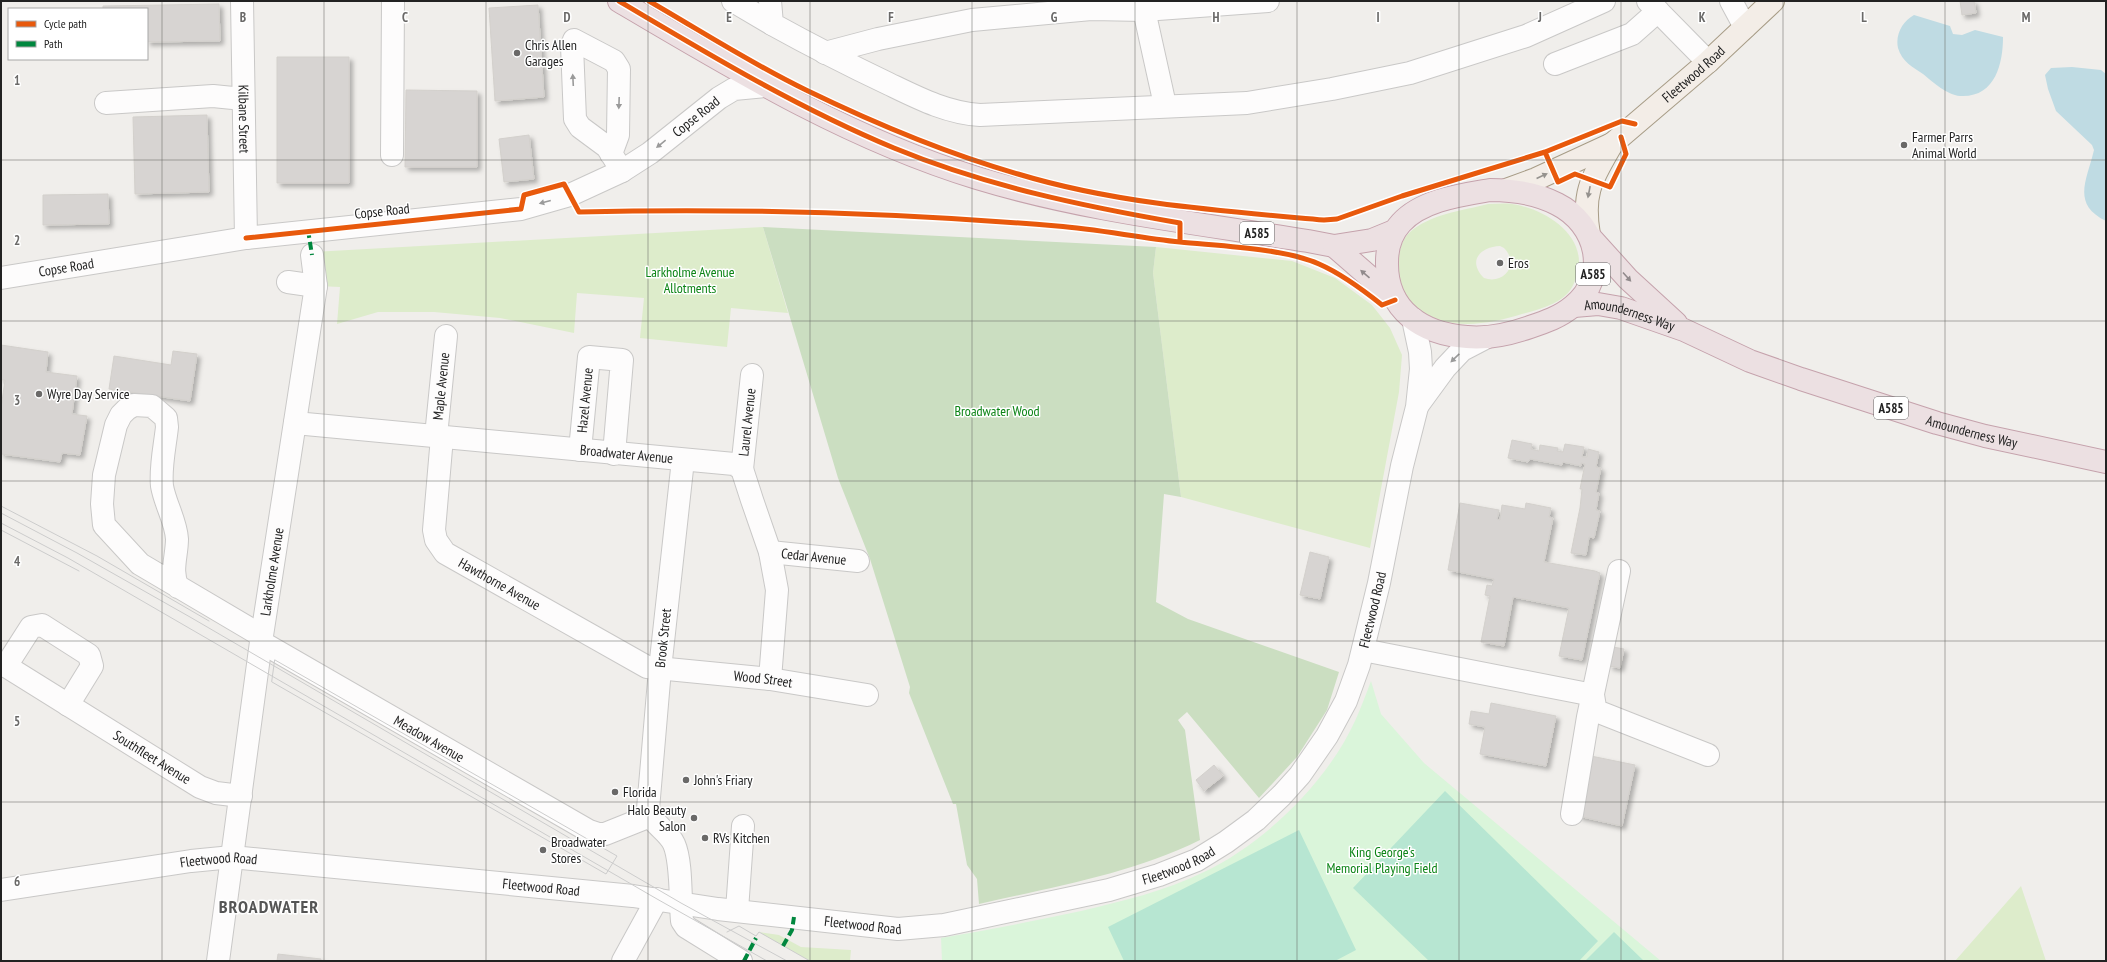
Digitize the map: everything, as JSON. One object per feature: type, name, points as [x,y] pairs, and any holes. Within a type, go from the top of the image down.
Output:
[{"type":"highway","name":"A585","points":[[619,1],[765,86],[847,128],[894,148],[976,178],[1024,192],[1108,211],[1334,246],[1372,240],[1394,231],[1412,213],[1435,203],[1472,193],[1506,190],[1534,195],[1558,205],[1579,221],[1590,237],[1595,254],[1592,275],[1588,286],[1574,306],[1552,320],[1517,332],[1487,337],[1453,336],[1426,328],[1413,319],[1395,300],[1334,246]]},
{"type":"highway","name":"A585","points":[[1394,231],[1389,244],[1387,266],[1390,288],[1395,300]]},
{"type":"highway","name":"Amounderness Way","points":[[1590,237],[1645,295],[1684,330]]},
{"type":"highway","name":"Amounderness Way","points":[[1574,306],[1598,304],[1611,306],[1684,330],[1750,361],[1922,418],[1986,436],[2106,462]]},
{"type":"main road","name":"Fleetwood Road","points":[[1506,190],[1536,179],[1612,144],[1708,62],[1773,1]]},
{"type":"main road","name":"Fleetwood Road","points":[[1590,237],[1586,212],[1589,189],[1592,180],[1612,144]]},
{"type":"street","name":"Kilbane Street","points":[[242,1],[246,238]]},
{"type":"street","points":[[392,155],[393,1]]},
{"type":"street","points":[[733,1],[824,52],[917,97],[960,114],[980,115],[1247,103],[1332,89],[1410,73],[1526,36],[1604,1]]},
{"type":"street","points":[[770,1],[772,24]]},
{"type":"street","points":[[824,52],[878,39],[972,20],[1090,5],[1144,10],[1189,3],[1268,1]]},
{"type":"street","points":[[1731,1],[1745,27]]},
{"type":"street","points":[[1556,64],[1632,34],[1653,6],[1708,62]]},
{"type":"street","points":[[1144,10],[1165,106]]},
{"type":"street","name":"Copse Road","points":[[1,278],[246,238],[521,209],[570,195],[610,155],[650,153],[719,98],[734,89],[765,86]]},
{"type":"street","points":[[106,103],[213,96],[243,99]]},
{"type":"street","name":"Larkholme Avenue","points":[[218,961],[262,639],[316,286],[312,255]]},
{"type":"street","points":[[288,282],[316,286]]},
{"type":"street","name":"Fleetwood Road","points":[[1,890],[191,861],[232,857],[657,899],[863,926],[912,936],[944,925],[1109,890],[1159,875],[1197,860],[1214,850],[1256,820],[1300,775],[1327,736],[1346,701],[1363,650],[1379,583],[1407,443],[1417,407],[1420,358],[1417,333],[1413,319]]},
{"type":"street","name":"Maple Avenue","points":[[439,437],[446,336]]},
{"type":"street","name":"Fleetwood Road","points":[[1417,407],[1445,368],[1462,350],[1487,337]]},
{"type":"street","name":"Hazel Avenue","points":[[580,450],[589,357],[622,360],[614,454]]},
{"type":"street","name":"Laurel Avenue","points":[[742,470],[752,374]]},
{"type":"street","name":"Meadow Avenue","points":[[178,587],[174,580],[173,570],[177,540],[176,531],[166,502],[162,484],[167,427],[166,418],[160,411],[152,406],[134,405],[121,415],[116,425],[104,475],[102,504],[104,525],[140,564],[262,639],[598,834],[605,834],[650,816]]},
{"type":"street","name":"Broadwater Avenue","points":[[295,423],[614,454],[734,464],[742,470]]},
{"type":"street","name":"Hawthorne Avenue","points":[[439,437],[434,530],[436,540],[444,553],[641,664],[660,669]]},
{"type":"street","name":"Brook Street","points":[[650,816],[648,802],[660,669],[683,460]]},
{"type":"street","points":[[742,470],[770,552],[777,590],[770,679]]},
{"type":"street","name":"Cedar Avenue","points":[[770,552],[858,560]]},
{"type":"street","points":[[1572,814],[1588,716],[1619,571]]},
{"type":"street","name":"Southfleet Avenue","points":[[68,705],[92,666],[89,655],[42,625],[31,627],[3,664],[68,705],[200,787],[216,793],[241,796]]},
{"type":"street","points":[[1363,650],[1593,695]]},
{"type":"street","name":"Wood Street","points":[[660,669],[770,679],[867,694]]},
{"type":"street","points":[[1593,695],[1595,707],[1599,712],[1708,755]]},
{"type":"street","points":[[650,816],[673,842],[678,853],[682,921],[686,927],[741,961]]},
{"type":"street","points":[[737,910],[743,826]]},
{"type":"street","points":[[623,961],[657,899]]},
{"type":"green space","points":[[1488,204],[1512,204],[1523,206],[1535,210],[1556,222],[1573,240],[1577,250],[1579,262],[1576,279],[1568,293],[1553,304],[1540,309],[1509,318],[1481,323],[1453,323],[1439,320],[1415,306],[1402,288],[1398,272],[1400,248],[1406,236],[1426,221],[1446,214]],"holes":[[[1500,246],[1509,254],[1510,266],[1508,272],[1498,279],[1484,278],[1479,272],[1477,266],[1476,261],[1478,256],[1482,252],[1493,247]]]},
{"type":"green space","name":"Larkholme Avenue Allotments","points":[[763,227],[788,313],[731,308],[727,347],[640,338],[644,298],[577,293],[574,333],[500,318],[434,312],[378,312],[337,324],[340,287],[318,286],[313,252]]},
{"type":"green space","name":"Broadwater Wood","points":[[763,227],[1156,247],[1153,273],[1181,497],[1164,494],[1156,602],[1188,619],[1339,672],[1327,710],[1297,757],[1259,798],[1187,712],[1178,720],[1185,730],[1200,840],[1174,852],[1119,871],[979,904],[977,879],[967,865],[956,804],[953,804],[909,693],[910,687],[870,559],[838,478]]},
{"type":"green space","points":[[1156,247],[1292,261],[1335,278],[1372,305],[1390,328],[1402,355],[1399,392],[1370,548],[1181,497],[1153,273]]},
{"type":"green space","name":"King George's Memorial Playing Field","points":[[1371,681],[1381,714],[1424,763],[1661,961],[942,961],[941,938],[1063,915],[1128,899],[1174,885],[1227,860],[1271,828],[1311,788],[1343,744],[1357,716]]},
{"type":"green space","points":[[1445,791],[1598,941],[1579,961],[1429,961],[1353,888]]},
{"type":"green space","points":[[1299,830],[1356,950],[1335,961],[1124,961],[1108,927]]},
{"type":"green space","points":[[2021,886],[2046,961],[1955,961]]},
{"type":"green space","points":[[759,932],[779,935],[801,947],[851,950],[850,961],[810,961]]},
{"type":"green space","points":[[1614,932],[1644,961],[1585,961]]},
{"type":"water","points":[[1914,15],[1950,26],[1953,34],[1962,35],[1975,30],[2003,37],[2003,47],[1999,68],[1989,85],[1972,95],[1955,95],[1940,88],[1908,64],[1902,57],[1897,43],[1903,24]]},
{"type":"water","points":[[2072,67],[2101,70],[2106,74],[2106,221],[2095,214],[2088,207],[2085,199],[2085,181],[2094,150],[2092,145],[2056,111],[2048,89],[2045,75],[2051,68]]},
{"type":"building","points":[[1960,1],[1974,1],[1976,13],[1962,15]]},
{"type":"building","points":[[219,4],[220,41],[148,42],[148,8],[103,8],[103,6]]},
{"type":"building","name":"Chris Allen Garages","points":[[538,5],[544,97],[495,101],[489,8]]},
{"type":"building","points":[[277,57],[349,57],[349,183],[277,183]]},
{"type":"building","points":[[406,90],[477,91],[477,167],[405,167]]},
{"type":"building","points":[[207,115],[209,192],[135,194],[133,117]]},
{"type":"building","points":[[529,135],[534,179],[504,182],[499,139]]},
{"type":"building","points":[[108,194],[109,224],[43,225],[43,195]]},
{"type":"building","name":"Wyre Day Service","points":[[1,345],[48,352],[46,372],[77,376],[72,414],[87,416],[80,455],[62,453],[60,462],[1,454],[1,408],[5,380],[1,380]]},
{"type":"building","points":[[173,351],[197,354],[190,401],[109,389],[114,356],[171,365]]},
{"type":"building","points":[[1512,440],[1532,444],[1531,449],[1539,451],[1540,445],[1558,448],[1557,451],[1563,452],[1565,444],[1584,447],[1582,457],[1587,457],[1588,449],[1599,452],[1596,467],[1601,468],[1596,492],[1599,493],[1596,510],[1600,511],[1594,538],[1589,537],[1586,555],[1571,553],[1580,508],[1582,489],[1580,489],[1585,464],[1581,463],[1581,466],[1563,462],[1562,465],[1530,459],[1528,462],[1508,458]]},
{"type":"building","points":[[1460,503],[1499,510],[1497,519],[1500,520],[1502,505],[1525,509],[1526,503],[1551,508],[1549,517],[1553,518],[1544,562],[1600,573],[1582,660],[1559,656],[1569,608],[1513,597],[1504,646],[1481,642],[1490,596],[1485,595],[1487,585],[1492,586],[1494,579],[1448,570]]},
{"type":"building","points":[[1310,552],[1329,557],[1320,599],[1300,595]]},
{"type":"building","points":[[1613,647],[1624,649],[1620,668],[1609,666]]},
{"type":"building","points":[[1491,703],[1556,716],[1546,766],[1480,754],[1485,727],[1469,724],[1471,711],[1489,714]]},
{"type":"building","points":[[1591,756],[1635,765],[1622,826],[1578,816]]},
{"type":"building","points":[[1214,765],[1223,776],[1204,791],[1196,780]]},
{"type":"building","points":[[278,954],[321,959],[321,961],[277,961]]},
{"type":"tram line","points":[[1,506],[97,556],[209,621]]},
{"type":"tram line","points":[[1,513],[77,553],[190,617],[681,903],[787,961]]},
{"type":"tram line","points":[[1,523],[68,558],[657,899],[767,961]]},
{"type":"tram line","points":[[1,530],[79,571]]},
{"type":"tram line","points":[[275,660],[617,856],[606,874],[272,682],[275,660]]},
{"type":"tram line","points":[[727,932],[739,926],[756,936],[759,932],[810,961]]},
{"type":"marked path","points":[[308,230],[312,255]]},
{"type":"marked path","points":[[783,946],[792,930],[794,917]]},
{"type":"marked path","points":[[744,961],[756,938]]},
{"type":"cycle path","points":[[619,1],[788,98],[823,116],[894,148],[999,184],[1071,202],[1180,223],[1180,242],[1251,248],[1288,254],[1319,264],[1344,277],[1382,305],[1395,300]]},
{"type":"cycle path","points":[[649,1],[786,80],[858,114],[937,147],[991,166],[1055,184],[1093,193],[1170,205],[1324,220],[1337,219],[1402,196],[1545,152],[1622,121],[1635,124]]},
{"type":"cycle path","points":[[1545,152],[1558,182],[1575,174],[1610,187],[1626,154],[1621,137]]},
{"type":"cycle path","points":[[246,238],[521,209],[524,195],[564,184],[579,212],[759,211],[878,215],[1072,227],[1180,242]]},
{"type":"place","name":"Chris Allen Garages","points":[[517,53]]},
{"type":"place","name":"Farmer Parrs Animal World","points":[[1904,145]]},
{"type":"place","name":"Eros","points":[[1500,263]]},
{"type":"place","name":"Wyre Day Service","points":[[39,394]]},
{"type":"place","name":"John's Friary","points":[[686,780]]},
{"type":"place","name":"Florida","points":[[615,792]]},
{"type":"place","name":"Halo Beauty Salon","points":[[694,818]]},
{"type":"place","name":"RVs Kitchen","points":[[705,838]]},
{"type":"place","name":"Broadwater Stores","points":[[543,850]]},
{"type":"district","name":"BROADWATER","points":[[269,907]]}]
